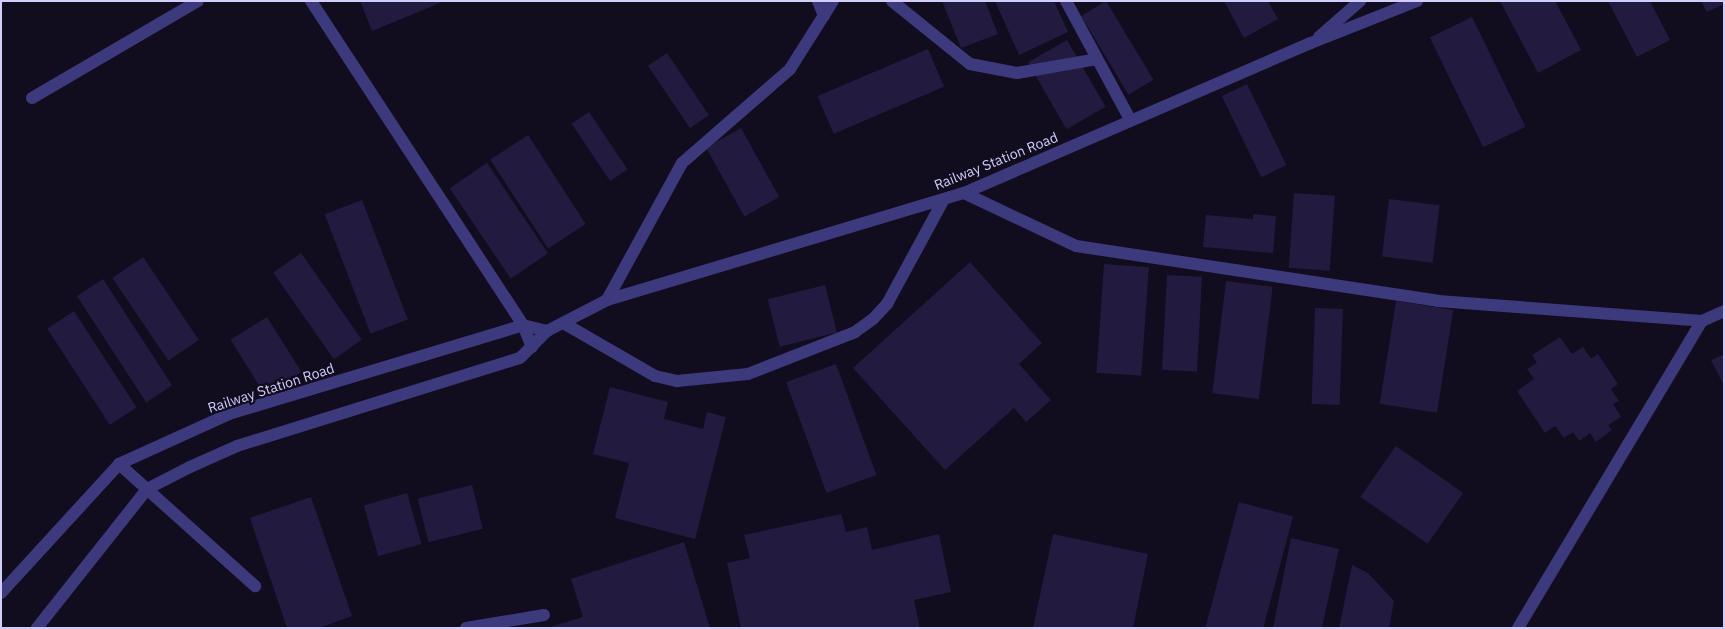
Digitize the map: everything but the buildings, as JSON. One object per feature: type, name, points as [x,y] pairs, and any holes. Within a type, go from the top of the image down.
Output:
[{"type":"street","points":[[32,98],[198,1]]},
{"type":"street","points":[[311,1],[524,325],[532,347]]},
{"type":"street","points":[[818,1],[824,16]]},
{"type":"street","points":[[607,300],[682,163],[790,69],[833,1]]},
{"type":"street","points":[[892,1],[970,64],[1017,73],[1097,59]]},
{"type":"street","points":[[1066,1],[1131,121]]},
{"type":"street","points":[[1311,43],[1360,1]]},
{"type":"street","name":"Railway Station Road","points":[[37,628],[147,488],[237,446],[520,358],[547,331],[564,324],[607,300],[964,193],[1311,43],[1417,1]]},
{"type":"street","points":[[964,193],[1076,246],[1438,301],[1702,321],[1724,311]]},
{"type":"street","points":[[564,324],[654,376],[677,381],[748,374],[855,332],[873,318],[887,304],[944,199]]},
{"type":"street","points":[[1518,628],[1702,321]]},
{"type":"street","points":[[524,325],[547,331]]},
{"type":"street","name":"Railway Station Road","points":[[1,593],[119,464],[229,414],[524,325]]},
{"type":"street","points":[[119,464],[255,586]]},
{"type":"street","points":[[466,628],[544,615]]}]
